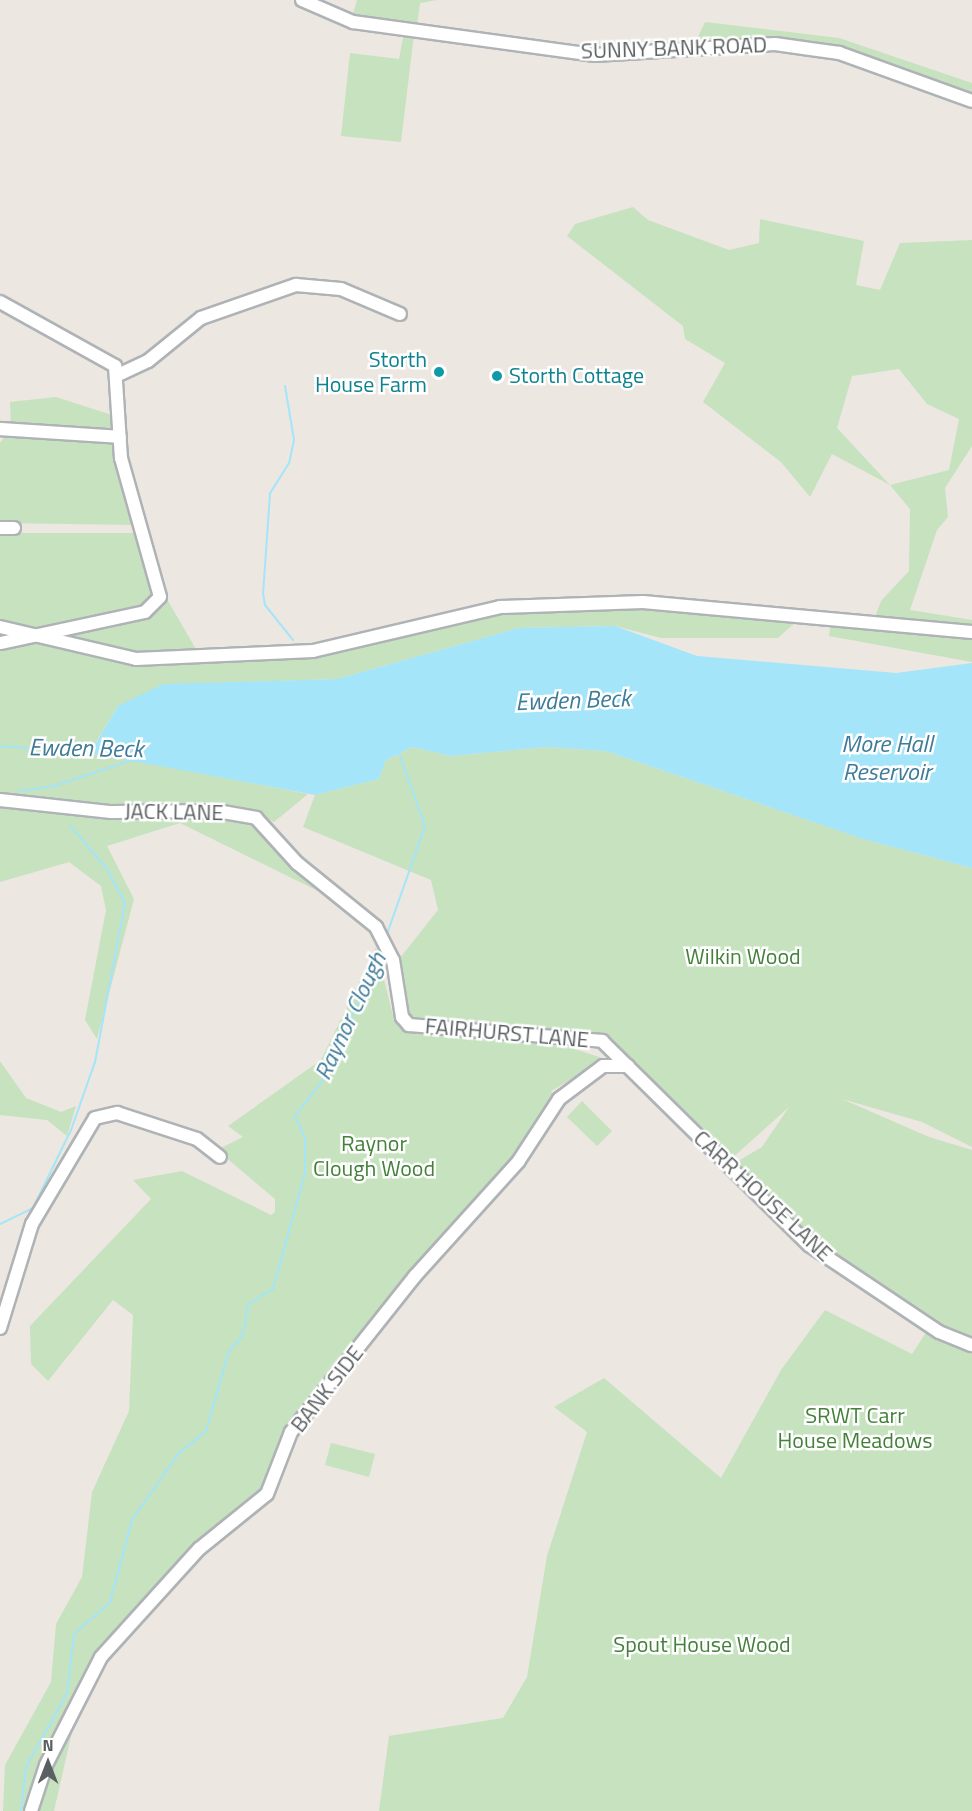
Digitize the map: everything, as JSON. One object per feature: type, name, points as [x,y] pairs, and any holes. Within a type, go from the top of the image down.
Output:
[{"type":"street","name":"SUNNY BANK ROAD","points":[[302,0],[353,22],[596,56],[775,44],[839,53],[972,101]]},
{"type":"street","points":[[118,375],[148,361],[201,318],[288,287],[341,289],[400,314]]},
{"type":"street","points":[[0,302],[107,357],[118,375],[120,437],[125,481],[160,585],[158,605],[0,643]]},
{"type":"street","points":[[0,429],[120,437]]},
{"type":"street","points":[[0,528],[14,528]]},
{"type":"street","points":[[0,627],[136,659],[313,651],[500,607],[643,602],[972,632]]},
{"type":"street","name":"JACK LANE","points":[[0,800],[111,812],[217,811],[256,818],[297,863],[380,932]]},
{"type":"street","name":"FAIRHURST LANE","points":[[380,932],[388,948],[402,1017],[409,1025],[598,1040],[628,1066]]},
{"type":"street","name":"BANK SIDE","points":[[31,1811],[46,1764],[101,1657],[199,1549],[267,1494],[291,1432],[415,1276],[518,1162],[559,1099],[603,1066],[628,1066]]},
{"type":"street","name":"CARR HOUSE LANE","points":[[628,1066],[809,1245],[939,1332],[972,1346]]},
{"type":"street","points":[[0,1328],[32,1224],[95,1118],[117,1113],[197,1139],[220,1157]]},
{"type":"green space","points":[[357,0],[437,0],[420,3],[417,26],[353,14]]},
{"type":"green space","points":[[705,22],[839,38],[972,83],[972,98],[842,49],[775,40],[697,39]]},
{"type":"green space","points":[[404,32],[414,34],[401,142],[341,136],[350,53],[399,59]]},
{"type":"green space","points":[[633,207],[648,220],[729,250],[759,243],[760,219],[864,241],[856,285],[880,290],[900,243],[972,240],[972,446],[945,488],[948,517],[937,530],[910,610],[972,620],[972,629],[875,617],[881,601],[909,571],[910,509],[890,485],[832,454],[810,497],[781,462],[703,402],[725,363],[685,339],[683,326],[567,236],[575,224]],"holes":[[[899,369],[927,404],[959,419],[949,470],[890,485],[837,428],[852,376]]]},
{"type":"green space","points":[[56,397],[115,416],[115,434],[11,425],[10,402]]},
{"type":"green space","points":[[9,431],[113,442],[138,525],[0,523],[0,443]]},
{"type":"green space","points":[[0,533],[140,533],[156,595],[144,607],[36,632],[0,624]]},
{"type":"green space","points":[[164,594],[197,651],[137,655],[59,637],[147,617],[164,606]]},
{"type":"green space","points":[[644,606],[797,621],[778,638],[661,638],[615,626],[519,628],[337,679],[215,683],[118,706],[90,752],[308,794],[274,822],[245,809],[215,806],[110,805],[0,794],[0,649],[37,640],[135,663],[324,655],[500,612]]},
{"type":"green space","points":[[831,624],[972,639],[972,662],[829,636]]},
{"type":"green space","name":"Wilkin Wood","points":[[412,747],[451,756],[546,747],[606,751],[863,839],[972,868],[972,1147],[922,1122],[842,1099],[929,1137],[972,1150],[972,1343],[937,1328],[813,1243],[733,1164],[762,1147],[789,1107],[731,1159],[609,1037],[414,1020],[406,1014],[400,958],[438,910],[431,880],[303,827],[315,795],[379,779],[386,760]]},
{"type":"green space","points":[[0,807],[120,819],[245,819],[261,827],[321,885],[316,890],[180,823],[107,846],[134,899],[97,1039],[85,1020],[106,910],[101,886],[69,862],[0,882]]},
{"type":"green space","name":"Raynor Clough Wood","points":[[376,947],[392,1012],[403,1031],[569,1047],[605,1059],[551,1091],[557,1098],[512,1162],[285,1430],[268,1482],[96,1656],[26,1811],[3,1811],[5,1765],[51,1682],[56,1624],[82,1577],[92,1492],[129,1411],[133,1315],[113,1300],[48,1381],[31,1364],[30,1326],[151,1199],[133,1180],[182,1171],[271,1215],[275,1212],[275,1199],[217,1150],[243,1137],[228,1126],[321,1060]]},
{"type":"green space","points":[[0,1061],[26,1098],[61,1112],[76,1106],[67,1136],[47,1120],[0,1115]]},
{"type":"green space","points":[[582,1101],[612,1131],[597,1146],[567,1117]]},
{"type":"green space","name":"Spout House Wood","points":[[825,1310],[912,1354],[929,1328],[972,1349],[972,1811],[379,1811],[389,1736],[503,1718],[527,1677],[547,1556],[587,1432],[554,1407],[604,1378],[721,1478],[781,1370]]},
{"type":"green space","points":[[331,1443],[375,1454],[369,1477],[325,1465]]},
{"type":"green space","points":[[77,1710],[54,1811],[35,1811],[52,1760]]},
{"type":"water","name":"More Hall Reservoir","points":[[615,626],[697,656],[896,673],[972,663],[972,868],[863,839],[606,751],[546,747],[451,756],[412,747],[386,760],[379,779],[315,795],[90,753],[118,706],[163,684],[337,679],[519,628]]},
{"type":"waterway","points":[[285,386],[294,440],[289,463],[270,494],[263,593],[265,605],[293,640]]},
{"type":"waterway","name":"Ewden Beck","points":[[0,746],[93,753]]},
{"type":"waterway","name":"Raynor Clough","points":[[386,937],[425,826],[398,750]]},
{"type":"waterway","name":"Ewden Beck","points":[[19,791],[54,786],[132,760]]},
{"type":"waterway","points":[[0,1224],[33,1208],[71,1130],[95,1062],[125,903],[106,868],[70,825]]},
{"type":"waterway","name":"Raynor Clough","points":[[21,1811],[26,1767],[67,1693],[74,1634],[110,1602],[132,1520],[179,1453],[206,1431],[229,1351],[243,1335],[248,1304],[273,1289],[305,1173],[305,1138],[295,1116],[326,1076],[381,948]]},
{"type":"place","name":"Storth House Farm","points":[[439,372]]},
{"type":"place","name":"Storth Cottage","points":[[497,376]]},
{"type":"park label","name":"SRWT Carr House Meadows","points":[[855,1428]]}]
